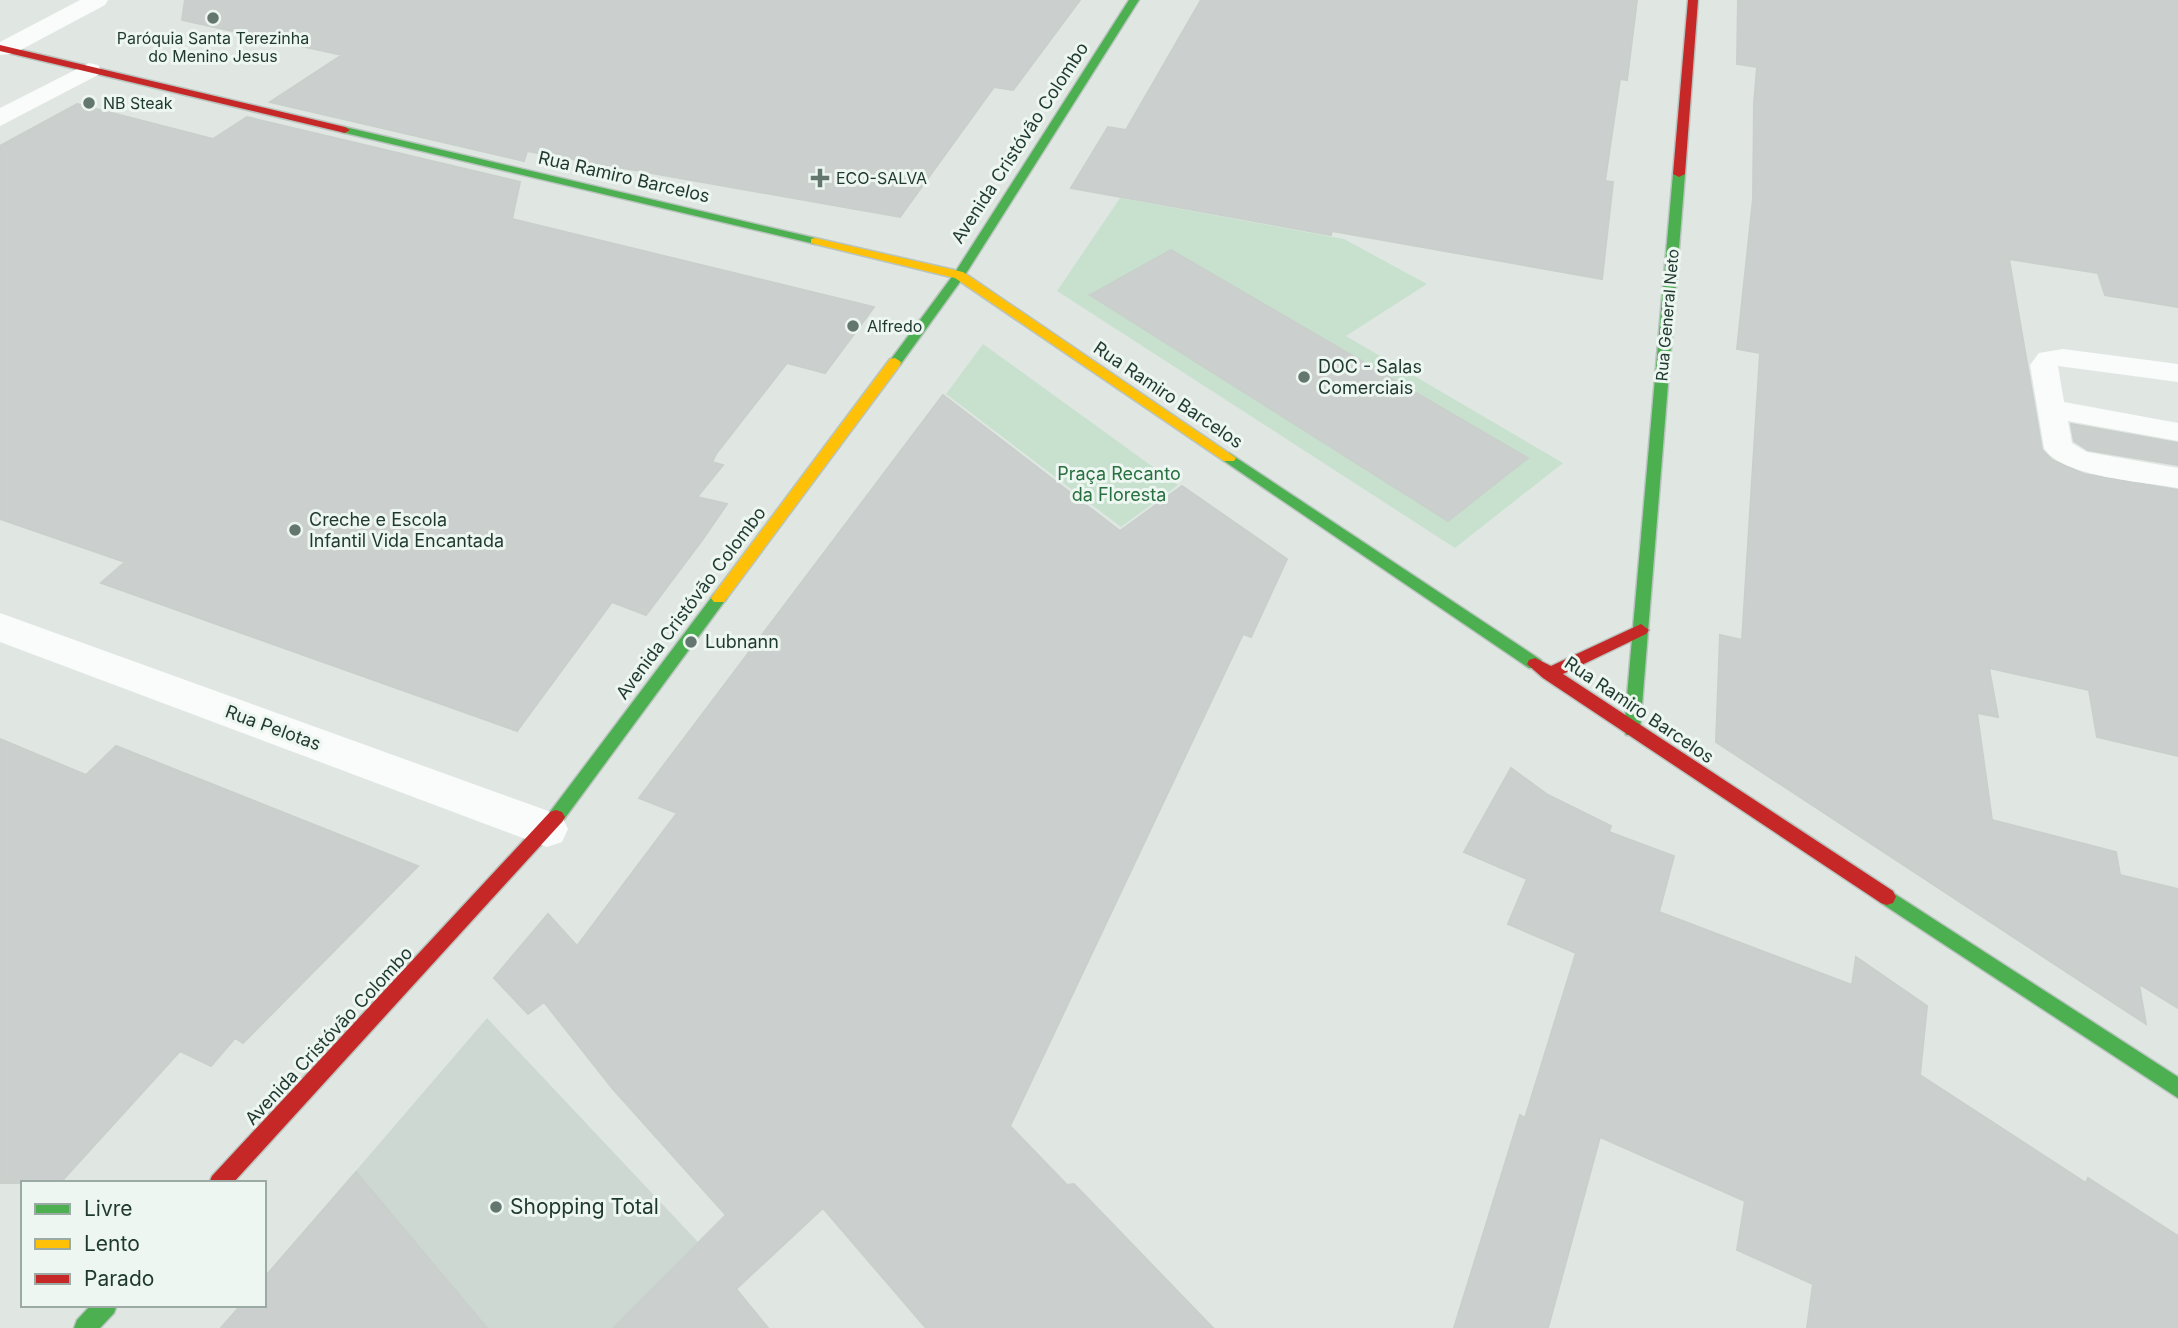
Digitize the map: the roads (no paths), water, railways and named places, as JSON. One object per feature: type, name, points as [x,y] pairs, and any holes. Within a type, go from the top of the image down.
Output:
[{"type":"street","points":[[3,48],[97,0]]},
{"type":"street","name":"Avenida Cristóvão Colombo","points":[[221,1181],[547,829],[958,275],[1135,0]]},
{"type":"street","name":"Rua General Neto","points":[[1632,730],[1693,0]]},
{"type":"street","name":"Rua Ramiro Barcelos","points":[[3,48],[958,275],[1632,730],[2178,1088]]},
{"type":"street","points":[[0,118],[89,70]]},
{"type":"street","points":[[985,233],[992,254]]},
{"type":"street","points":[[1001,286],[1004,296],[1029,324]]},
{"type":"street","name":"Rua Pelotas","points":[[0,627],[547,829]]},
{"type":"street","points":[[1549,674],[1641,630]]},
{"type":"street","points":[[85,1328],[104,1307]]},
{"type":"lane","points":[[2178,373],[2063,357],[2049,359],[2044,365],[2058,448],[2067,455],[2178,478]]},
{"type":"lane","points":[[2053,409],[2178,432]]},
{"type":"place","name":"Paróquia Santa Terezinha do Menino Jesus","points":[[213,18]]},
{"type":"place","name":"NB Steak","points":[[89,103]]},
{"type":"place","name":"ECO-SALVA","points":[[820,178]]},
{"type":"place","name":"Alfredo","points":[[853,326]]},
{"type":"place","name":"DOC - Salas Comerciais","points":[[1304,377]]},
{"type":"place","name":"Creche e Escola Infantil Vida Encantada","points":[[295,530]]},
{"type":"place","name":"Lubnann","points":[[691,642]]},
{"type":"place","name":"Shopping Total","points":[[496,1207]]},
{"type":"park label","name":"Praça Recanto da Floresta","points":[[1119,484]]}]
